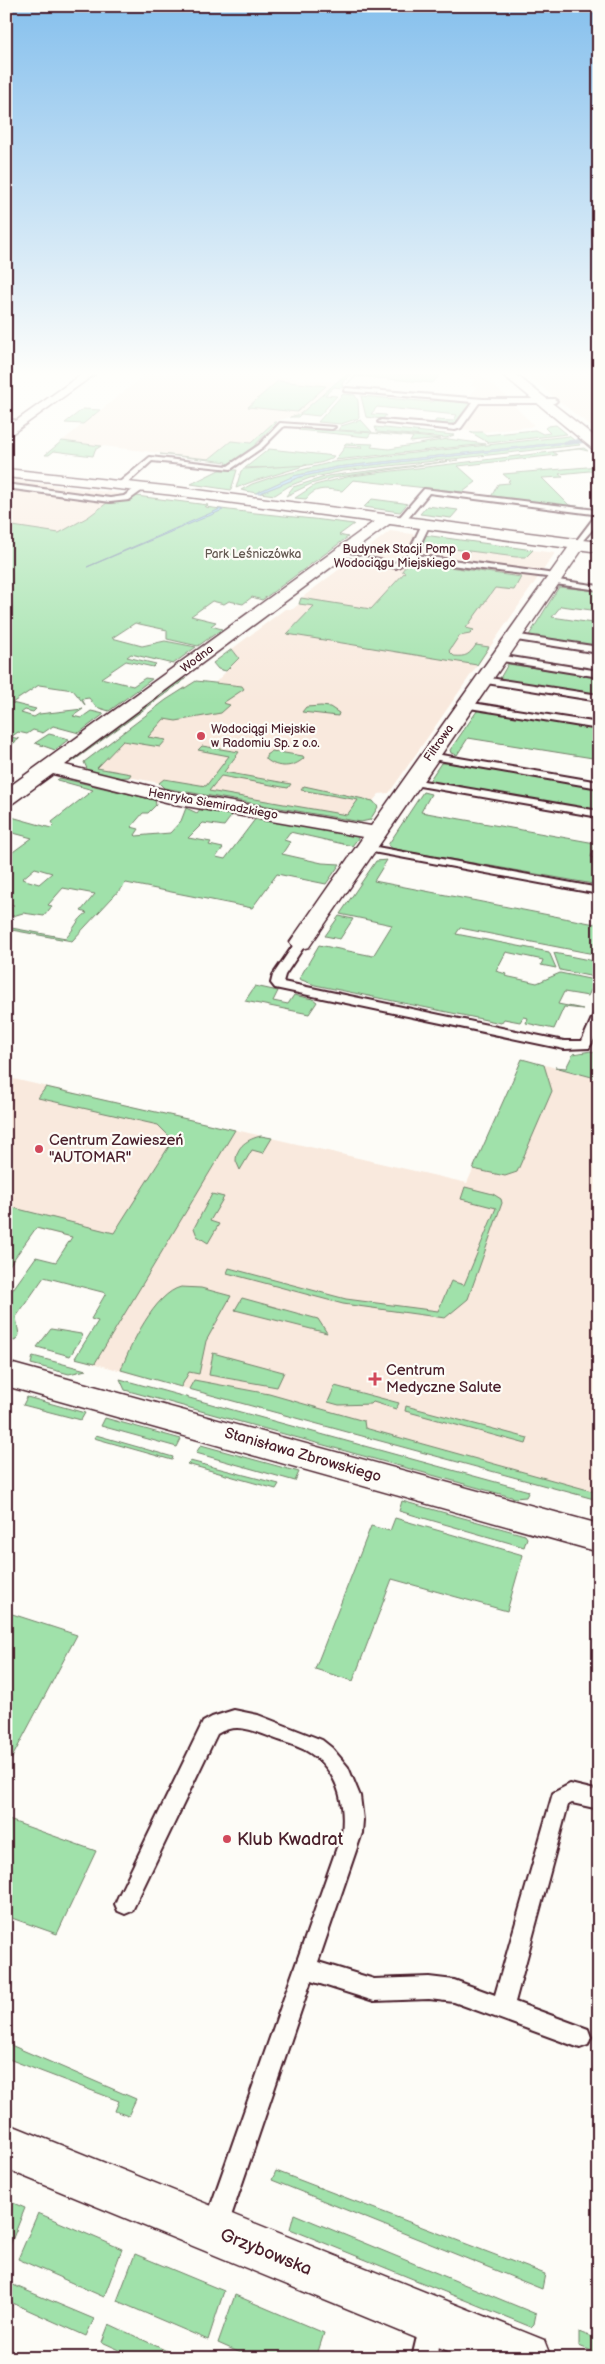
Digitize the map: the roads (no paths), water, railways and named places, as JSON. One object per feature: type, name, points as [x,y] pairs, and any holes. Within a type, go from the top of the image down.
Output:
[{"type":"street","points":[[115,484],[599,547]]},
{"type":"street","name":"Wodna","points":[[6,799],[340,554],[394,520]]},
{"type":"street","name":"Filtrowa","points":[[301,942],[578,544]]},
{"type":"street","name":"Henryka Siemiradzkiego","points":[[51,767],[174,798],[371,841]]},
{"type":"street","name":"Stanisława Zbrowskiego","points":[[6,1374],[599,1538]]},
{"type":"street","name":"Grzybowska","points":[[6,2146],[214,2231],[428,2339],[526,2358]]},
{"type":"lane","points":[[6,486],[110,500],[126,498],[143,488]]},
{"type":"lane","points":[[394,520],[427,491],[596,512],[597,518],[578,544]]},
{"type":"lane","points":[[340,554],[396,566],[410,556],[426,524]]},
{"type":"lane","points":[[410,556],[599,588]]},
{"type":"lane","points":[[513,637],[599,650]]},
{"type":"lane","points":[[499,658],[599,674]]},
{"type":"lane","points":[[483,680],[599,698]]},
{"type":"lane","points":[[466,705],[599,726]]},
{"type":"lane","points":[[430,756],[599,785]]},
{"type":"lane","points":[[412,782],[599,814]]},
{"type":"lane","name":"Henryka Siemiradzkiego","points":[[371,841],[599,891]]},
{"type":"lane","points":[[301,942],[278,978],[277,983],[282,986],[564,1045],[585,1044],[588,1042],[599,1016]]},
{"type":"lane","points":[[125,1904],[210,1728],[221,1720],[233,1718],[247,1720],[313,1745],[327,1756],[339,1770],[348,1787],[354,1806],[352,1833],[214,2231]]},
{"type":"lane","points":[[502,2009],[560,1799],[570,1793],[599,1800]]},
{"type":"lane","points":[[305,1968],[362,1988],[388,1990],[444,1989],[580,2037]]},
{"type":"water","points":[[275,484],[282,484],[260,493],[256,493]]},
{"type":"water","points":[[220,509],[223,510],[87,567]]},
{"type":"place","name":"Budynek Stacji Pomp Wodociągu Miejskiego","points":[[466,556]]},
{"type":"place","name":"Wodociągi Miejskie w Radomiu Sp. z o.o.","points":[[201,736]]},
{"type":"place","name":"Centrum Zawieszeń \"AUTOMAR\"","points":[[39,1149]]},
{"type":"place","name":"Centrum Medyczne Salute","points":[[375,1379]]},
{"type":"place","name":"Klub Kwadrat","points":[[227,1839]]},
{"type":"park label","name":"Park Leśniczówka","points":[[253,554]]}]
